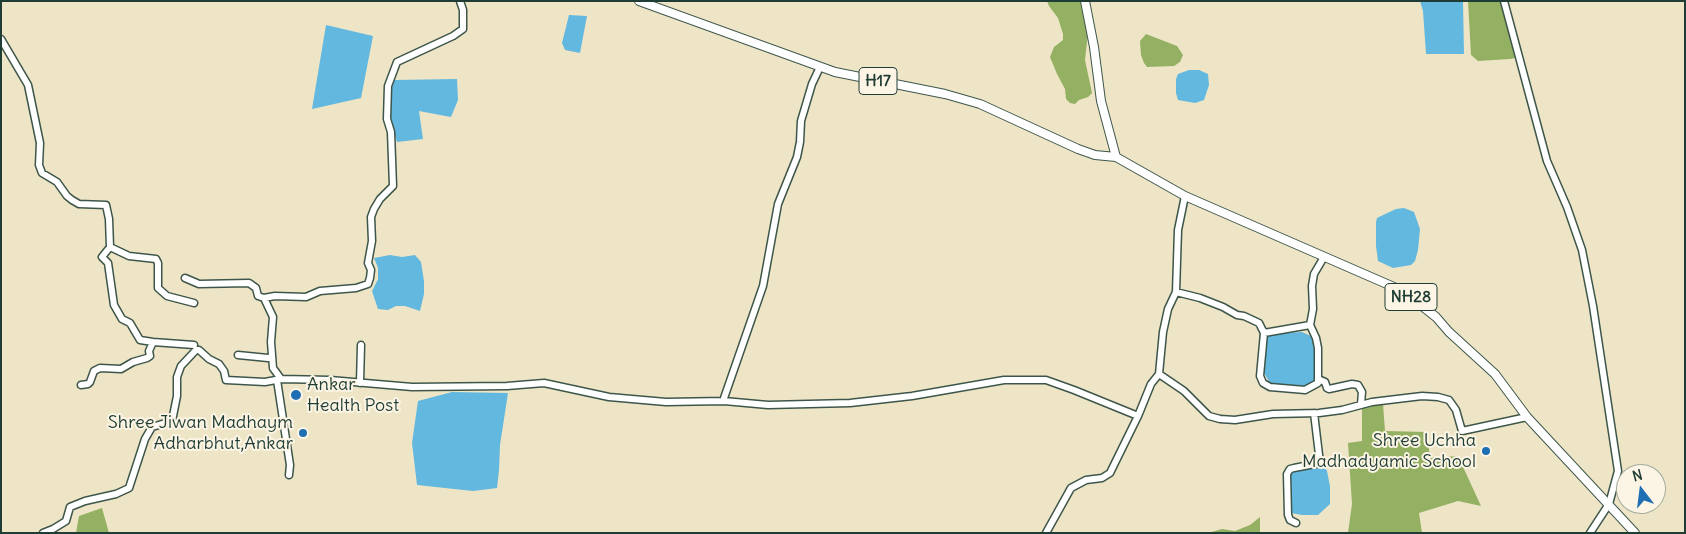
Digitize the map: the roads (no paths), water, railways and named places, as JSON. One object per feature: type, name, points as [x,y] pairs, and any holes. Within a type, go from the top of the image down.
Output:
[{"type":"main road","name":"H17","points":[[639,1],[835,72],[944,94],[980,104],[1078,149],[1096,155],[1116,158]]},
{"type":"main road","points":[[1085,1],[1094,47],[1101,101],[1116,158]]},
{"type":"main road","name":"NH28","points":[[1116,158],[1186,196],[1403,291],[1436,317],[1448,332],[1496,374],[1527,417],[1635,533]]},
{"type":"street","points":[[185,278],[199,284],[249,283],[256,288],[258,296],[264,298],[306,296],[320,291],[356,288],[368,284],[371,270],[368,256],[372,241],[371,216],[380,199],[393,186],[391,132],[387,119],[388,86],[397,62],[453,36],[463,29],[463,10],[460,1]]},
{"type":"street","points":[[1504,1],[1547,161],[1567,207],[1582,250],[1594,306],[1618,470],[1609,504],[1590,533]]},
{"type":"street","points":[[1,39],[28,85],[40,143],[39,165],[42,172],[57,182],[72,200],[80,204],[106,205],[109,219],[110,247],[102,257],[108,263],[114,305],[122,319],[130,323],[140,340],[194,345]]},
{"type":"street","points":[[723,401],[763,286],[778,204],[797,157],[801,122],[812,84],[820,67]]},
{"type":"street","points":[[1046,533],[1072,488],[1086,480],[1102,478],[1110,473],[1138,416],[1150,384],[1159,374],[1163,332],[1168,310],[1176,292],[1178,230],[1186,196]]},
{"type":"street","points":[[110,247],[129,256],[156,259],[158,263],[158,288],[167,296],[194,303]]},
{"type":"street","points":[[1176,292],[1200,298],[1259,323],[1264,333],[1260,376],[1263,383],[1270,387],[1305,390],[1318,383],[1318,348],[1316,338],[1310,326],[1313,309],[1312,286],[1314,274],[1324,257]]},
{"type":"street","points":[[264,298],[273,317],[273,368],[279,379],[290,464],[289,475]]},
{"type":"street","points":[[1264,333],[1310,326]]},
{"type":"street","points":[[81,385],[88,384],[94,371],[100,368],[121,369],[133,362],[147,358],[150,356],[149,351],[153,342]]},
{"type":"street","points":[[360,383],[361,345]]},
{"type":"street","points":[[43,533],[66,520],[70,507],[85,501],[116,494],[129,488],[145,439],[152,427],[172,421],[177,396],[177,377],[181,366],[196,350],[199,350],[209,359],[219,364],[224,371],[226,380],[265,382],[279,379],[330,380],[412,387],[507,386],[544,383],[609,397],[639,401],[723,401],[768,405],[850,403],[912,396],[1004,380],[1046,380],[1138,416]]},
{"type":"street","points":[[238,355],[272,357]]},
{"type":"street","points":[[1159,374],[1184,391],[1209,416],[1220,420],[1235,420],[1273,414],[1342,410],[1361,404],[1414,396],[1444,398],[1452,403],[1462,430],[1527,417]]},
{"type":"street","points":[[1318,379],[1325,382],[1329,389],[1352,384],[1358,385],[1362,392],[1361,404]]},
{"type":"street","points":[[1296,524],[1290,520],[1288,515],[1287,474],[1290,469],[1320,463],[1314,413]]},
{"type":"water","points":[[1420,1],[1463,1],[1464,54],[1426,54],[1423,11]]},
{"type":"water","points":[[569,15],[587,16],[580,53],[565,50],[562,43]]},
{"type":"water","points":[[326,25],[373,36],[361,98],[312,109]]},
{"type":"water","points":[[1189,70],[1199,70],[1208,74],[1209,85],[1204,100],[1195,103],[1178,100],[1176,93],[1178,74]]},
{"type":"water","points":[[457,79],[458,100],[451,117],[419,111],[423,139],[397,142],[389,116],[393,80]]},
{"type":"water","points":[[1404,208],[1414,212],[1420,229],[1418,250],[1415,261],[1411,265],[1393,268],[1378,261],[1376,222],[1377,218],[1396,209]]},
{"type":"water","points":[[390,255],[402,257],[415,255],[421,262],[424,294],[420,311],[405,306],[396,306],[388,310],[378,309],[372,291],[378,279],[378,268],[374,258]]},
{"type":"water","points":[[1302,332],[1313,337],[1316,353],[1315,378],[1313,382],[1303,387],[1270,383],[1264,373],[1266,341],[1269,334]]},
{"type":"water","points":[[452,392],[508,393],[500,445],[497,488],[473,491],[417,485],[412,443],[418,401]]},
{"type":"water","points":[[1324,466],[1330,486],[1330,504],[1318,515],[1291,513],[1289,472]]},
{"type":"place","name":"Ankar Health Post","points":[[296,395]]},
{"type":"place","name":"Shree Jiwan Madhaym Adharbhut,Ankar","points":[[303,433]]},
{"type":"place","name":"Shree Uchha Madhadyamic School","points":[[1486,451]]}]
